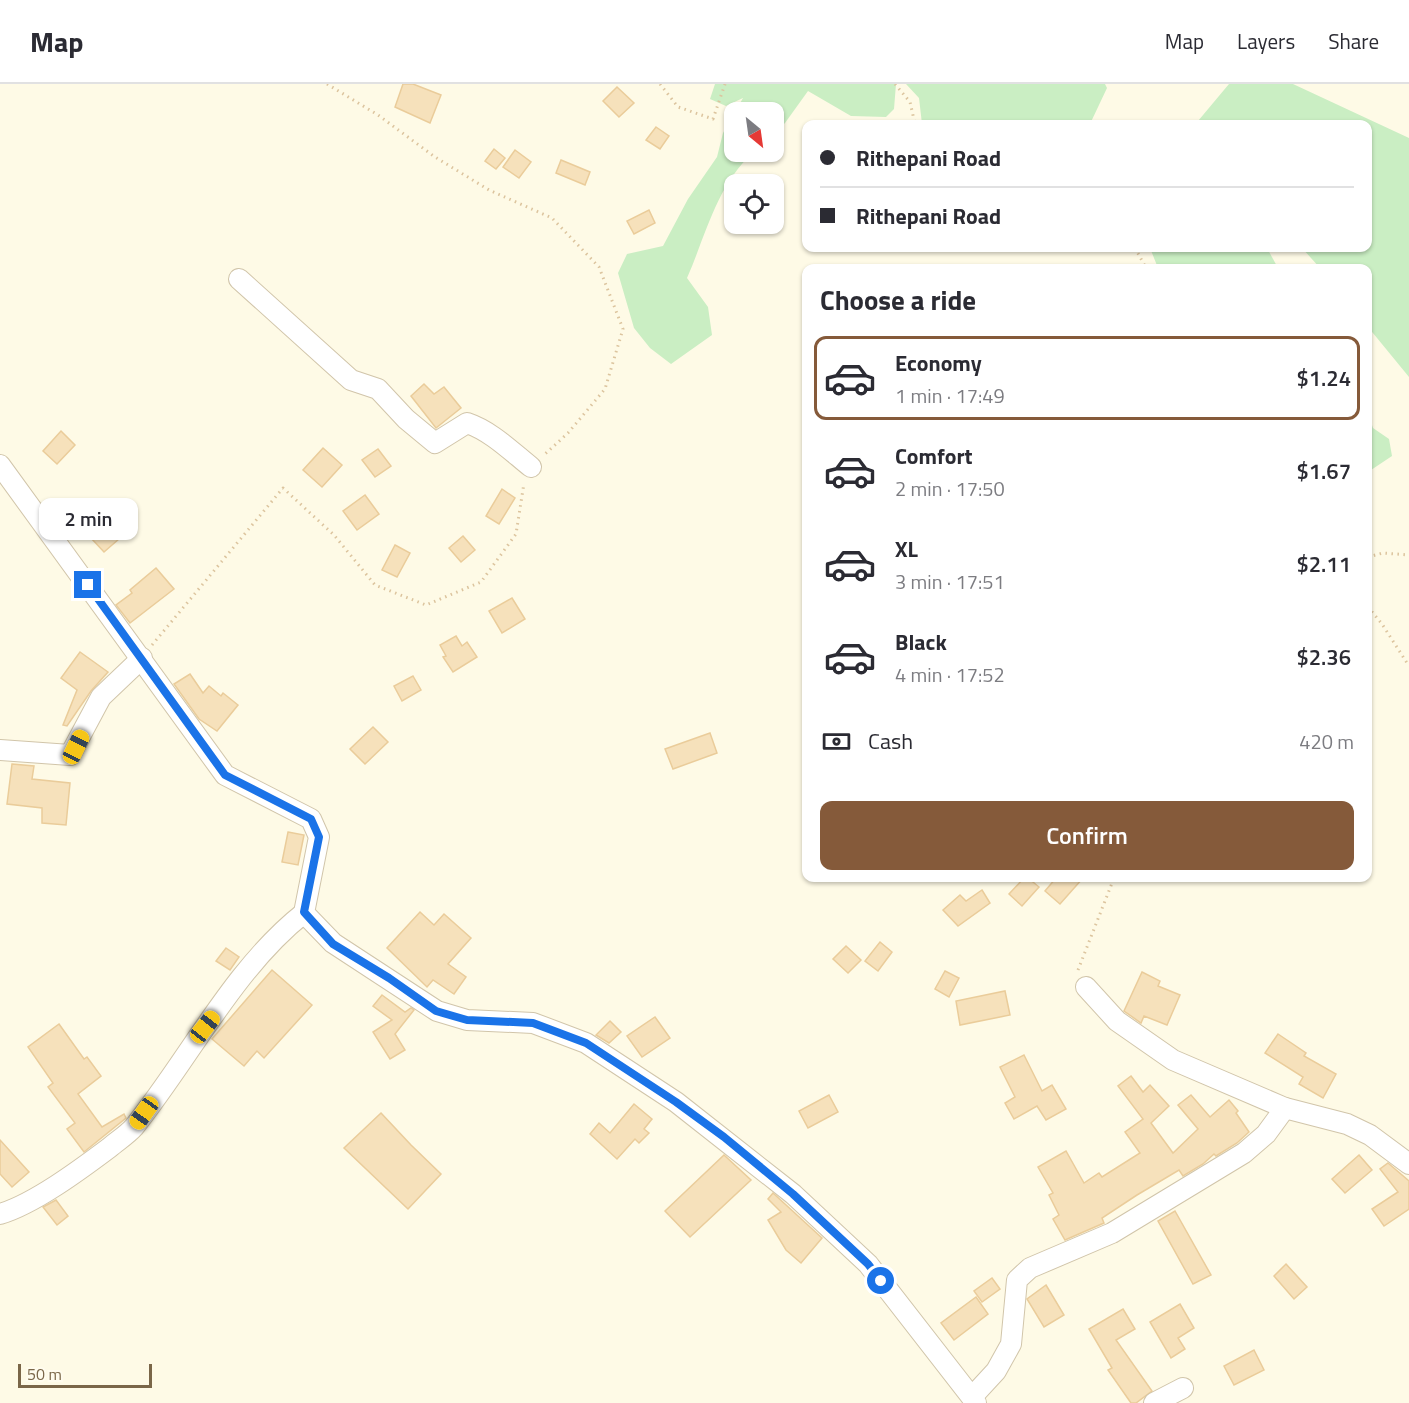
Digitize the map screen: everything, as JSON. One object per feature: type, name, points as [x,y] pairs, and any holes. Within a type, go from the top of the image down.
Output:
[{"type":"street","points":[[239,279],[351,380],[378,389],[406,419],[435,443],[466,423],[476,426],[503,444],[531,467]]},
{"type":"street","points":[[0,465],[225,775],[311,819],[319,837],[304,912],[286,927],[248,971],[190,1046],[132,1130],[77,1172],[0,1214]]},
{"type":"street","points":[[0,750],[58,756],[70,755],[101,697],[142,658]]},
{"type":"street","points":[[304,912],[333,944],[389,978],[436,1011],[467,1020],[533,1023],[586,1043],[676,1102],[793,1194],[868,1264],[974,1400],[996,1371],[1011,1344],[1017,1280],[1030,1268],[1112,1233],[1244,1153],[1266,1134],[1285,1108]]},
{"type":"street","points":[[1086,987],[1117,1021],[1173,1060],[1285,1108],[1347,1124],[1370,1135],[1409,1164]]},
{"type":"street","points":[[1154,1403],[1183,1388]]},
{"type":"path","points":[[142,658],[283,488],[334,535],[375,585],[426,605],[481,582],[516,534],[525,472],[568,433],[605,389],[623,329],[599,267],[552,218],[489,190],[435,157],[378,115],[327,84]]},
{"type":"path","points":[[660,84],[678,107],[712,119],[725,84]]},
{"type":"path","points":[[895,84],[910,102],[914,120]]},
{"type":"path","points":[[1372,556],[1383,553],[1409,555]]},
{"type":"path","points":[[1372,612],[1409,666]]},
{"type":"path","points":[[1086,987],[1077,969],[1112,882]]},
{"type":"green space","points":[[715,84],[896,84],[894,109],[886,117],[851,116],[808,91],[784,124],[784,102],[741,102],[743,98],[734,102],[724,102],[724,105],[710,99]]},
{"type":"green space","points":[[906,84],[1105,84],[1107,88],[1092,120],[922,120],[919,98]]},
{"type":"green space","points":[[1229,84],[1293,84],[1370,120],[1199,120]]},
{"type":"green space","points":[[1372,121],[1409,138],[1409,377],[1372,332],[1372,264],[1316,264],[1306,252],[1372,252]]},
{"type":"green space","points":[[724,131],[724,162],[744,162],[735,174],[724,174],[724,191],[687,278],[708,307],[712,335],[671,364],[650,348],[634,328],[618,273],[627,254],[663,246],[688,199],[717,157]]},
{"type":"green space","points":[[1152,252],[1269,252],[1276,264],[1156,264]]},
{"type":"green space","points":[[1372,425],[1389,439],[1392,456],[1372,469]]},
{"type":"building","points":[[403,84],[413,84],[441,95],[430,123],[395,107]]},
{"type":"building","points":[[617,87],[634,103],[619,117],[603,101]]},
{"type":"building","points":[[656,127],[669,136],[660,149],[646,140]]},
{"type":"building","points":[[494,149],[505,158],[496,169],[485,161]]},
{"type":"building","points":[[515,150],[531,162],[519,178],[503,167]]},
{"type":"building","points":[[561,160],[590,172],[585,185],[556,173]]},
{"type":"building","points":[[649,210],[655,223],[634,234],[627,221]]},
{"type":"building","points":[[424,384],[434,394],[444,387],[461,408],[436,428],[411,396]]},
{"type":"building","points":[[61,431],[75,445],[57,464],[43,451]]},
{"type":"building","points":[[323,448],[342,465],[322,487],[303,470]]},
{"type":"building","points":[[378,449],[391,466],[375,477],[362,460]]},
{"type":"building","points":[[502,489],[515,498],[499,524],[486,516]]},
{"type":"building","points":[[365,495],[379,514],[357,530],[343,511]]},
{"type":"building","points":[[114,517],[127,532],[104,552],[91,538]]},
{"type":"building","points":[[463,536],[475,550],[461,562],[449,548]]},
{"type":"building","points":[[395,545],[410,553],[397,577],[382,570]]},
{"type":"building","points":[[156,568],[174,589],[130,623],[116,605],[132,593],[130,590]]},
{"type":"building","points":[[512,598],[525,619],[502,633],[489,611]]},
{"type":"building","points":[[456,636],[462,646],[467,642],[477,657],[453,672],[443,657],[446,656],[440,645]]},
{"type":"building","points":[[80,652],[108,672],[91,691],[67,726],[63,725],[77,690],[61,678]]},
{"type":"building","points":[[190,674],[203,693],[209,686],[221,696],[223,693],[238,705],[217,731],[199,719],[174,684]]},
{"type":"building","points":[[413,676],[421,690],[402,701],[394,686]]},
{"type":"building","points":[[373,727],[388,742],[365,764],[350,749]]},
{"type":"building","points":[[710,733],[717,753],[673,769],[665,749]]},
{"type":"building","points":[[12,764],[34,766],[32,779],[70,783],[66,825],[42,823],[42,808],[7,804]]},
{"type":"building","points":[[288,832],[304,835],[298,865],[282,862]]},
{"type":"building","points":[[1020,882],[1033,882],[1039,887],[1022,906],[1009,894]]},
{"type":"building","points":[[1053,882],[1079,882],[1060,904],[1045,891]]},
{"type":"building","points":[[982,890],[990,903],[958,926],[943,910],[960,895],[966,901]]},
{"type":"building","points":[[420,912],[434,925],[444,914],[471,938],[448,964],[466,977],[454,994],[433,980],[427,987],[387,948]]},
{"type":"building","points":[[880,942],[892,952],[878,971],[865,961]]},
{"type":"building","points":[[846,946],[861,960],[848,973],[833,959]]},
{"type":"building","points":[[226,948],[239,957],[230,970],[216,961]]},
{"type":"building","points":[[272,970],[312,1005],[264,1058],[257,1051],[244,1066],[212,1039]]},
{"type":"building","points":[[945,971],[959,978],[949,997],[935,989]]},
{"type":"building","points":[[1142,972],[1160,981],[1158,986],[1180,995],[1167,1025],[1144,1016],[1141,1023],[1124,1011]]},
{"type":"building","points":[[1005,991],[1010,1015],[960,1025],[956,1001]]},
{"type":"building","points":[[382,995],[405,1012],[411,1008],[414,1010],[395,1034],[405,1050],[390,1059],[373,1032],[392,1020],[373,1006]]},
{"type":"building","points":[[655,1017],[670,1038],[642,1057],[627,1036]]},
{"type":"building","points":[[610,1021],[621,1032],[609,1043],[596,1035]]},
{"type":"building","points":[[59,1024],[84,1059],[87,1057],[101,1076],[78,1094],[102,1127],[124,1114],[126,1118],[84,1152],[67,1129],[75,1123],[48,1087],[53,1083],[28,1047]]},
{"type":"building","points":[[1278,1034],[1306,1053],[1304,1056],[1336,1074],[1323,1098],[1299,1084],[1303,1077],[1265,1053]]},
{"type":"building","points":[[1024,1055],[1042,1091],[1052,1085],[1066,1109],[1046,1120],[1037,1106],[1014,1119],[1005,1103],[1015,1097],[1000,1067]]},
{"type":"building","points":[[1131,1076],[1143,1092],[1150,1085],[1169,1106],[1151,1123],[1173,1153],[1198,1129],[1178,1105],[1191,1095],[1210,1117],[1229,1100],[1238,1111],[1236,1113],[1249,1132],[1237,1143],[1216,1156],[1214,1154],[1183,1176],[1179,1170],[1137,1195],[1102,1218],[1104,1223],[1065,1240],[1053,1219],[1059,1215],[1049,1195],[1053,1193],[1038,1167],[1066,1151],[1084,1183],[1099,1173],[1102,1177],[1140,1153],[1125,1132],[1143,1119],[1118,1086]]},
{"type":"building","points":[[829,1095],[838,1112],[808,1128],[799,1111]]},
{"type":"building","points":[[634,1104],[652,1119],[644,1129],[649,1133],[639,1143],[635,1139],[617,1159],[590,1134],[599,1123],[610,1133]]},
{"type":"building","points":[[381,1113],[441,1174],[408,1209],[344,1148]]},
{"type":"building","points":[[0,1140],[29,1172],[12,1187],[0,1174]]},
{"type":"building","points":[[724,1155],[751,1180],[690,1237],[665,1211]]},
{"type":"building","points":[[1359,1155],[1372,1170],[1345,1193],[1332,1179]]},
{"type":"building","points":[[1388,1163],[1409,1181],[1409,1209],[1384,1226],[1372,1209],[1398,1192],[1380,1169]]},
{"type":"building","points":[[773,1193],[822,1238],[801,1263],[786,1250],[768,1220],[781,1212],[768,1199]]},
{"type":"building","points":[[56,1200],[68,1216],[57,1225],[43,1207]]},
{"type":"building","points":[[1175,1211],[1211,1275],[1193,1284],[1158,1221]]},
{"type":"building","points":[[1286,1264],[1307,1287],[1294,1299],[1274,1276]]},
{"type":"building","points":[[992,1278],[1000,1289],[982,1302],[974,1291]]},
{"type":"building","points":[[1046,1285],[1064,1315],[1044,1327],[1027,1299]]},
{"type":"building","points":[[976,1297],[988,1314],[954,1340],[941,1323]]},
{"type":"building","points":[[1180,1304],[1194,1328],[1178,1338],[1185,1349],[1171,1358],[1150,1322]]},
{"type":"building","points":[[1123,1309],[1135,1329],[1116,1340],[1152,1391],[1136,1403],[1131,1403],[1108,1370],[1112,1368],[1089,1329]]},
{"type":"building","points":[[1254,1350],[1264,1370],[1234,1385],[1224,1366]]},
{"type":"route","points":[[88,585],[225,775],[311,819],[319,837],[304,912],[333,944],[389,978],[436,1011],[467,1020],[533,1023],[586,1043],[676,1102],[724,1137],[793,1194],[868,1264],[881,1281]]}]
